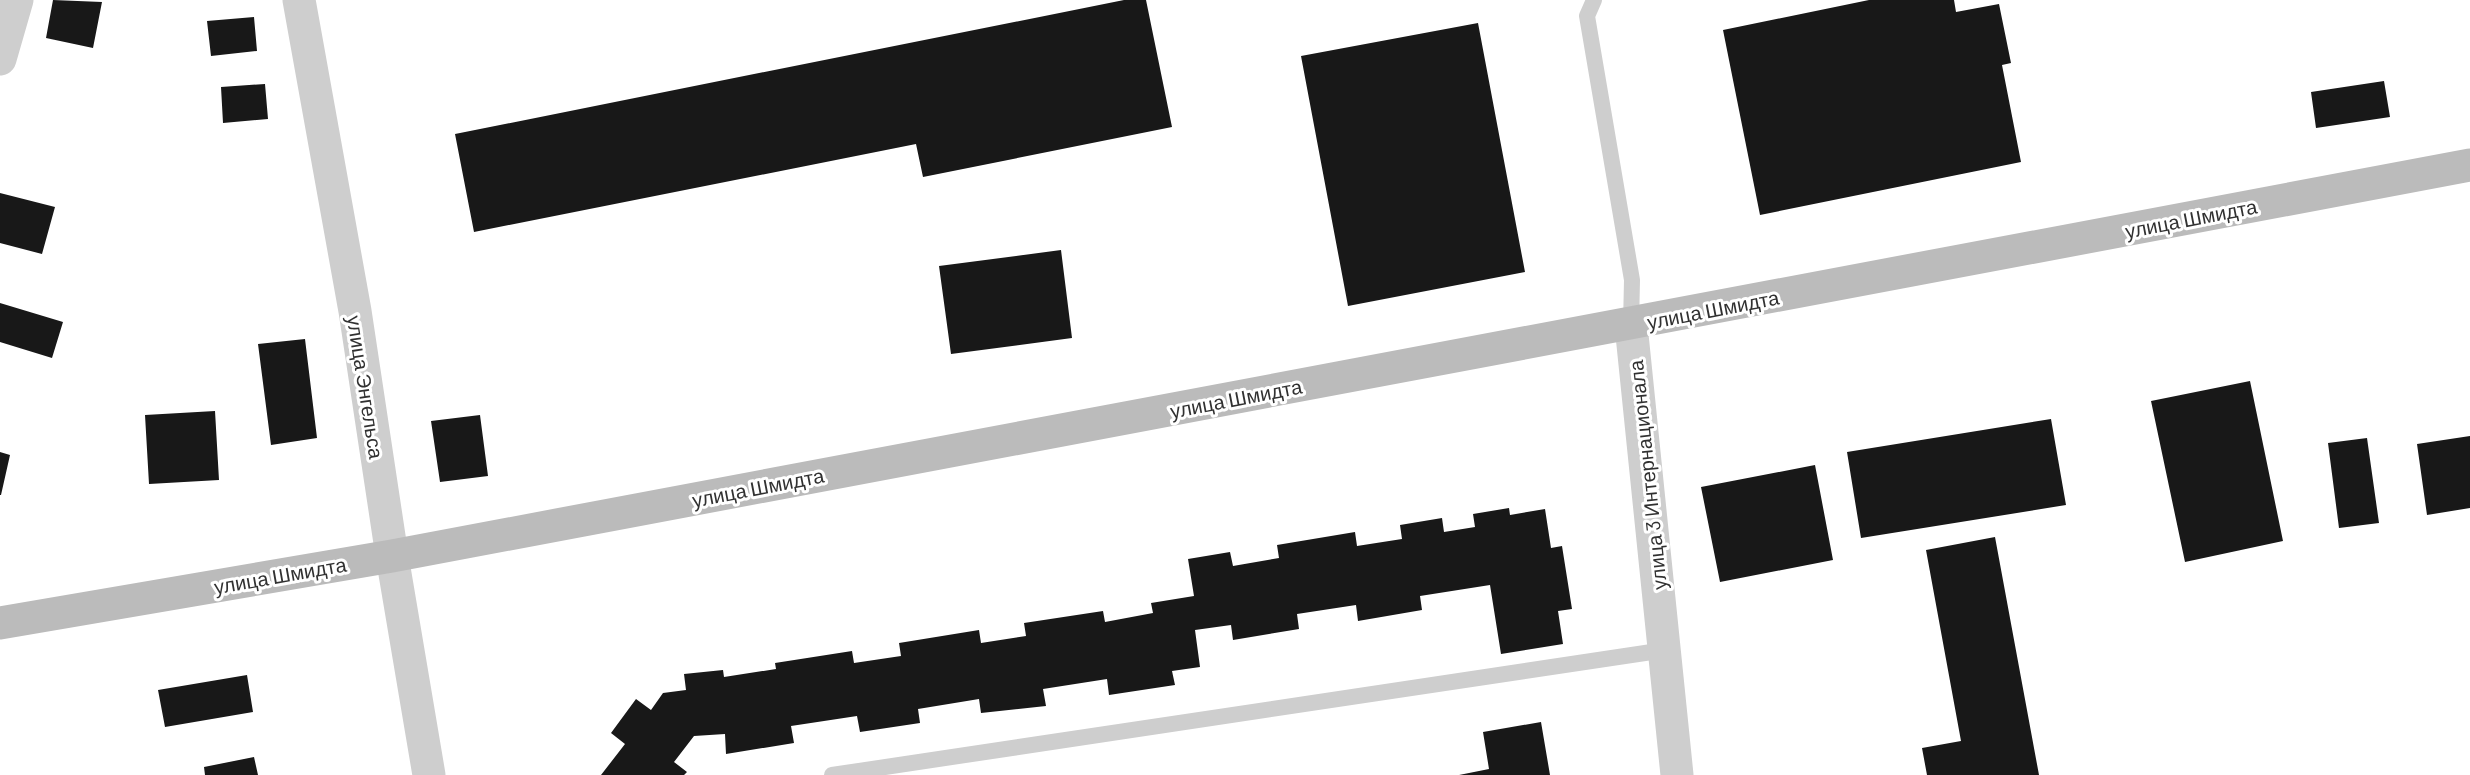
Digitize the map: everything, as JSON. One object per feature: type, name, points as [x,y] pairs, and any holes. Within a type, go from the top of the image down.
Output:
[{"type":"main road","name":"улица Шмидта","points":[[0,623],[392,556],[1631,325],[2470,165]]},
{"type":"street","points":[[0,59],[17,0]]},
{"type":"street","name":"улица Энгельса","points":[[299,0],[355,311],[392,556],[429,775]]},
{"type":"street","name":"улица 3 Интернационала","points":[[1631,325],[1677,775]]},
{"type":"lane","name":"улица 3 Интернационала","points":[[1594,0],[1587,16],[1632,280],[1631,325]]},
{"type":"lane","points":[[832,775],[1665,650]]},
{"type":"building","points":[[53,0],[102,2],[93,48],[46,38]]},
{"type":"building","points":[[1124,0],[1146,0],[1172,127],[923,177],[916,144],[474,232],[455,134]]},
{"type":"building","points":[[1869,0],[1954,0],[1956,12],[1999,4],[2011,63],[2002,65],[2021,162],[1760,215],[1723,30]]},
{"type":"building","points":[[254,17],[257,51],[211,56],[207,21]]},
{"type":"building","points":[[1478,23],[1525,272],[1348,306],[1301,56]]},
{"type":"building","points":[[2384,81],[2390,117],[2316,128],[2311,92]]},
{"type":"building","points":[[265,84],[268,119],[223,123],[221,87]]},
{"type":"building","points":[[0,193],[55,207],[42,254],[0,243]]},
{"type":"building","points":[[1061,250],[1072,338],[951,354],[939,266]]},
{"type":"building","points":[[0,303],[63,322],[52,358],[0,342]]},
{"type":"building","points":[[305,339],[317,438],[271,445],[258,344]]},
{"type":"building","points":[[2250,381],[2283,541],[2185,562],[2151,401]]},
{"type":"building","points":[[215,411],[219,480],[149,484],[145,415]]},
{"type":"building","points":[[480,415],[488,476],[440,482],[431,421]]},
{"type":"building","points":[[2051,419],[2066,505],[1861,538],[1847,452]]},
{"type":"building","points":[[2470,436],[2470,508],[2427,515],[2417,444]]},
{"type":"building","points":[[2367,438],[2379,523],[2339,528],[2328,443]]},
{"type":"building","points":[[0,452],[10,455],[1,495],[0,495]]},
{"type":"building","points":[[1815,465],[1833,560],[1720,582],[1701,487]]},
{"type":"building","points":[[1509,508],[1510,515],[1545,509],[1551,548],[1562,546],[1572,609],[1558,611],[1563,644],[1501,654],[1490,585],[1420,596],[1422,610],[1358,621],[1356,605],[1297,614],[1299,629],[1233,640],[1231,625],[1195,630],[1200,667],[1172,671],[1175,685],[1109,695],[1107,679],[1043,689],[1046,706],[981,713],[979,699],[918,709],[920,723],[860,732],[857,716],[791,726],[794,743],[726,754],[725,734],[694,736],[674,762],[687,772],[684,775],[601,775],[625,744],[611,733],[636,699],[651,710],[663,693],[686,690],[684,674],[723,670],[724,677],[776,669],[775,663],[852,651],[854,663],[901,656],[899,643],[979,630],[981,643],[1026,636],[1024,623],[1103,611],[1105,622],[1153,613],[1151,603],[1194,596],[1188,559],[1230,552],[1233,566],[1279,558],[1277,545],[1355,532],[1357,546],[1402,539],[1400,525],[1442,518],[1444,532],[1475,527],[1473,514]]},
{"type":"building","points":[[1995,537],[2039,775],[1927,775],[1922,748],[1961,741],[1926,550]]},
{"type":"building","points":[[247,675],[253,712],[165,727],[158,690]]},
{"type":"building","points":[[1541,722],[1550,775],[1459,775],[1489,769],[1483,732]]},
{"type":"building","points":[[254,757],[258,775],[205,775],[204,767]]}]
